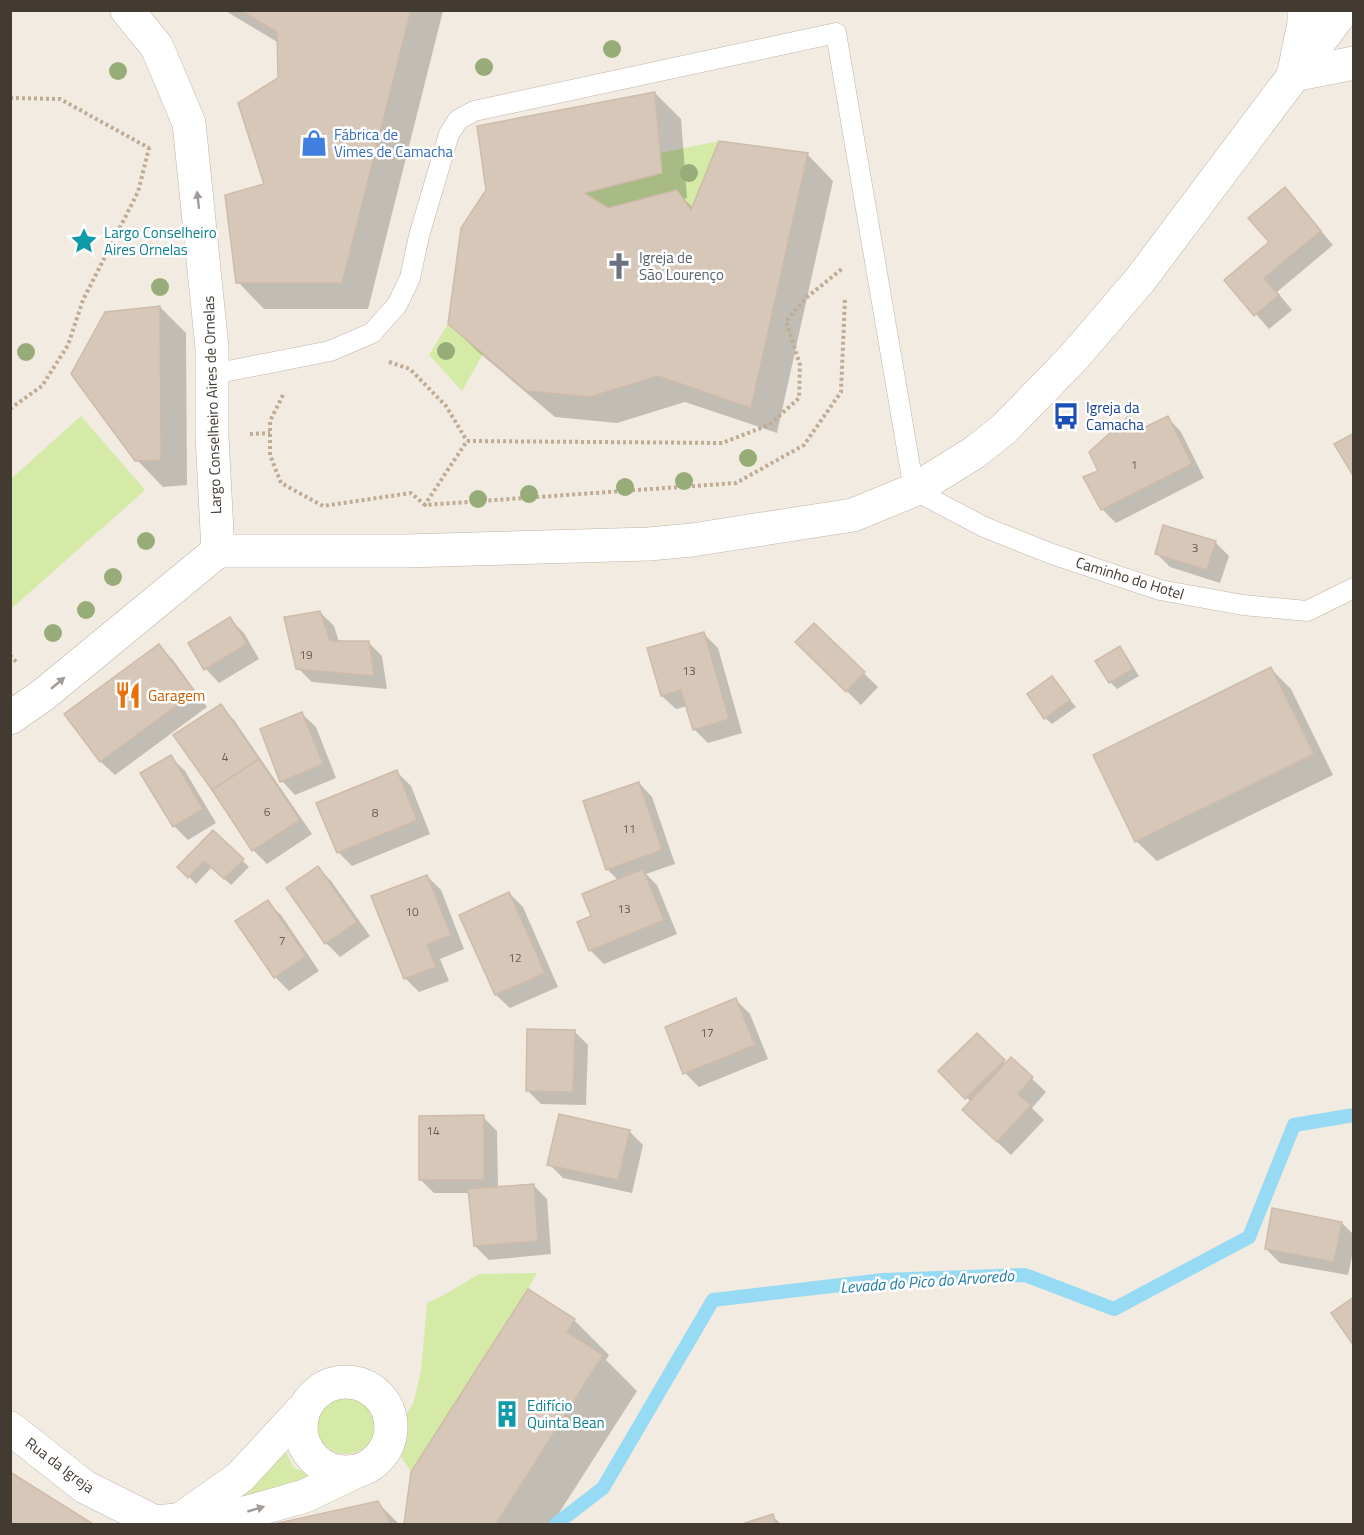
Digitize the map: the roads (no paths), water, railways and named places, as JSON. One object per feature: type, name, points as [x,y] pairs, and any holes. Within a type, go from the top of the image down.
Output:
[{"type":"street","name":"Largo Conselheiro Aires de Ornelas","points":[[128,10],[157,47],[189,123],[213,374],[212,436],[218,551]]},
{"type":"street","points":[[1293,75],[1304,23],[1304,10]]},
{"type":"street","points":[[10,718],[43,695],[218,551],[405,551],[649,544],[693,540],[853,515],[914,490],[975,452],[1004,429],[1074,357],[1140,280],[1343,10]]},
{"type":"street","points":[[1293,75],[1353,63]]},
{"type":"street","points":[[177,1521],[240,1477],[303,1410],[317,1391],[339,1381],[362,1383],[382,1397],[392,1420],[389,1444],[375,1463],[353,1473],[329,1470],[310,1456],[300,1434],[303,1410]]},
{"type":"street","name":"Rua da Igreja","points":[[10,1428],[85,1487],[155,1522],[241,1514],[305,1496],[353,1473]]},
{"type":"lane","points":[[213,374],[330,351],[372,333],[397,304],[410,278],[419,236],[449,134],[458,120],[474,111],[836,33],[914,490]]},
{"type":"lane","name":"Caminho do Hotel","points":[[914,490],[984,527],[1052,554],[1160,590],[1243,605],[1307,611],[1353,588]]},
{"type":"waterway","name":"Levada do Pico do Arvoredo","points":[[556,1524],[603,1488],[713,1300],[883,1280],[1025,1275],[1114,1309],[1249,1237],[1294,1125],[1354,1115]]},
{"type":"place","name":"Fábrica de Vimes de Camacha","points":[[314,143]]},
{"type":"place","name":"Largo Conselheiro Aires Ornelas","points":[[84,241]]},
{"type":"place","name":"Igreja de São Lourenço","points":[[619,266]]},
{"type":"place","name":"Igreja da Camacha","points":[[1066,416]]},
{"type":"place","name":"Garagem","points":[[128,695]]},
{"type":"place","name":"Edifício Quinta Bean","points":[[507,1414]]}]
